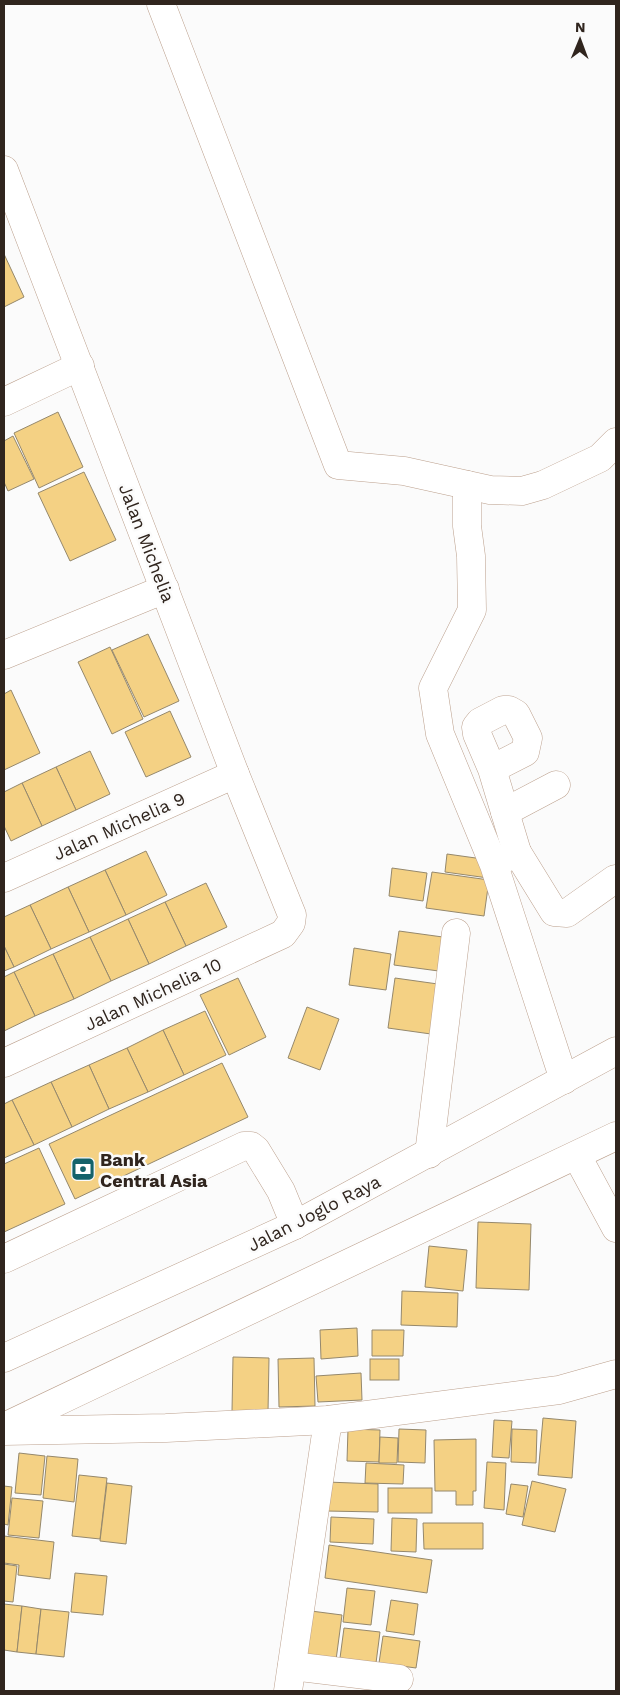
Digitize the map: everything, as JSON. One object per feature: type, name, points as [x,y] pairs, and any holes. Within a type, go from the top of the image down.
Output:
[{"type":"street","points":[[161,4],[338,465],[404,471],[490,490],[522,491],[543,485],[600,458],[616,442]]},
{"type":"street","name":"Jalan Michelia","points":[[4,170],[12,212],[80,366],[235,774],[292,915]]},
{"type":"street","points":[[4,402],[80,366]]},
{"type":"street","points":[[467,485],[467,526],[471,556],[472,610],[433,688],[440,734],[455,776],[494,864],[564,1080]]},
{"type":"street","points":[[4,655],[165,590]]},
{"type":"street","points":[[455,776],[490,765],[518,852],[554,912],[567,913],[615,879]]},
{"type":"street","name":"Jalan Michelia 9","points":[[4,878],[235,774]]},
{"type":"street","points":[[505,812],[556,785]]},
{"type":"street","points":[[494,864],[518,852]]},
{"type":"street","name":"Jalan Michelia 10","points":[[4,1063],[283,934],[291,923],[292,915]]},
{"type":"street","points":[[429,1154],[456,933]]},
{"type":"street","name":"Jalan Joglo Raya","points":[[4,1358],[295,1225],[616,1051]]},
{"type":"street","points":[[4,1429],[616,1136]]},
{"type":"street","points":[[4,1259],[244,1146],[251,1146],[256,1150],[281,1191],[295,1225]]},
{"type":"street","points":[[577,1156],[616,1228]]},
{"type":"street","points":[[4,1429],[166,1428],[328,1420],[560,1390],[616,1374]]},
{"type":"street","points":[[328,1420],[290,1679],[399,1679]]},
{"type":"building","points":[[4,254],[24,297],[4,307]]},
{"type":"building","points":[[58,412],[83,467],[39,488],[14,433]]},
{"type":"building","points":[[13,436],[34,479],[8,491],[4,482],[4,441]]},
{"type":"building","points":[[84,472],[116,540],[70,561],[38,493]]},
{"type":"building","points":[[148,634],[179,701],[144,717],[112,650]]},
{"type":"building","points":[[110,647],[143,719],[112,734],[78,662]]},
{"type":"building","points":[[11,690],[40,753],[4,770],[4,694]]},
{"type":"building","points":[[170,711],[191,757],[146,777],[125,732]]},
{"type":"building","points":[[90,751],[110,794],[76,810],[56,767]]},
{"type":"building","points":[[56,767],[76,810],[42,826],[22,783]]},
{"type":"building","points":[[22,783],[42,826],[11,841],[4,826],[4,792]]},
{"type":"building","points":[[146,851],[167,895],[126,915],[105,870]]},
{"type":"building","points":[[447,854],[490,860],[488,878],[445,872]]},
{"type":"building","points":[[392,868],[427,873],[423,901],[389,896]]},
{"type":"building","points":[[105,870],[126,915],[89,932],[68,887]]},
{"type":"building","points":[[432,872],[489,880],[484,916],[426,908]]},
{"type":"building","points":[[206,883],[227,927],[186,946],[165,902]]},
{"type":"building","points":[[68,887],[89,932],[51,949],[30,905]]},
{"type":"building","points":[[165,902],[186,946],[149,964],[128,919]]},
{"type":"building","points":[[30,905],[51,949],[14,967],[4,946],[4,917]]},
{"type":"building","points":[[128,919],[149,964],[111,981],[90,937]]},
{"type":"building","points":[[399,931],[450,938],[446,972],[394,965]]},
{"type":"building","points":[[90,937],[111,981],[74,999],[53,954]]},
{"type":"building","points":[[4,946],[14,967],[4,971]]},
{"type":"building","points":[[354,948],[391,954],[386,990],[349,985]]},
{"type":"building","points":[[53,954],[74,999],[35,1016],[14,972]]},
{"type":"building","points":[[14,972],[35,1016],[4,1031],[4,977]]},
{"type":"building","points":[[238,978],[266,1037],[229,1055],[200,995]]},
{"type":"building","points":[[395,978],[445,985],[438,1035],[388,1028]]},
{"type":"building","points":[[307,1007],[339,1019],[320,1070],[288,1058]]},
{"type":"building","points":[[205,1011],[226,1055],[184,1075],[163,1030]]},
{"type":"building","points":[[163,1030],[184,1075],[148,1092],[127,1048]]},
{"type":"building","points":[[127,1048],[148,1092],[109,1109],[89,1065]]},
{"type":"building","points":[[222,1063],[248,1117],[75,1199],[49,1144]]},
{"type":"building","points":[[89,1065],[109,1109],[72,1127],[51,1082]]},
{"type":"building","points":[[51,1082],[72,1127],[34,1145],[12,1100]]},
{"type":"building","points":[[12,1100],[34,1145],[4,1158],[4,1104]]},
{"type":"building","points":[[39,1148],[65,1204],[4,1232],[4,1164]]},
{"type":"building","points":[[478,1222],[531,1224],[529,1290],[476,1288]]},
{"type":"building","points":[[429,1246],[467,1250],[463,1291],[425,1287]]},
{"type":"building","points":[[402,1291],[458,1293],[457,1327],[401,1325]]},
{"type":"building","points":[[357,1328],[358,1356],[321,1359],[320,1330]]},
{"type":"building","points":[[372,1330],[404,1330],[403,1356],[372,1356]]},
{"type":"building","points":[[233,1357],[269,1358],[268,1412],[232,1411]]},
{"type":"building","points":[[314,1358],[315,1406],[279,1407],[278,1359]]},
{"type":"building","points":[[370,1359],[399,1359],[399,1380],[370,1380]]},
{"type":"building","points":[[361,1373],[362,1400],[318,1402],[316,1376]]},
{"type":"building","points":[[543,1418],[576,1421],[572,1478],[538,1475]]},
{"type":"building","points":[[494,1420],[512,1421],[509,1458],[492,1457]]},
{"type":"building","points":[[348,1429],[380,1430],[379,1462],[347,1461]]},
{"type":"building","points":[[399,1429],[426,1430],[425,1463],[398,1462]]},
{"type":"building","points":[[512,1429],[537,1430],[536,1463],[511,1462]]},
{"type":"building","points":[[380,1437],[398,1438],[397,1463],[379,1463]]},
{"type":"building","points":[[476,1439],[476,1491],[473,1491],[473,1505],[456,1505],[456,1491],[435,1491],[434,1440]]},
{"type":"building","points":[[19,1453],[45,1456],[41,1495],[15,1493]]},
{"type":"building","points":[[47,1456],[78,1459],[74,1502],[43,1498]]},
{"type":"building","points":[[487,1462],[506,1463],[504,1510],[484,1508]]},
{"type":"building","points":[[366,1463],[404,1465],[403,1484],[365,1483]]},
{"type":"building","points":[[79,1475],[107,1478],[100,1539],[72,1536]]},
{"type":"building","points":[[532,1481],[566,1489],[555,1532],[522,1525]]},
{"type":"building","points":[[327,1482],[378,1484],[378,1512],[326,1511]]},
{"type":"building","points":[[107,1483],[132,1486],[126,1544],[100,1541]]},
{"type":"building","points":[[511,1484],[528,1486],[523,1517],[506,1514]]},
{"type":"building","points":[[4,1486],[12,1487],[8,1525],[4,1524]]},
{"type":"building","points":[[388,1488],[432,1488],[432,1513],[388,1513]]},
{"type":"building","points":[[12,1498],[43,1501],[39,1538],[8,1535]]},
{"type":"building","points":[[331,1517],[374,1519],[373,1544],[330,1542]]},
{"type":"building","points":[[392,1518],[417,1519],[416,1552],[391,1551]]},
{"type":"building","points":[[423,1523],[483,1523],[483,1549],[424,1549]]},
{"type":"building","points":[[4,1536],[54,1542],[50,1579],[18,1575],[19,1565],[4,1563]]},
{"type":"building","points":[[329,1545],[432,1560],[427,1593],[325,1578]]},
{"type":"building","points":[[4,1564],[17,1566],[13,1602],[4,1601]]},
{"type":"building","points":[[75,1573],[107,1576],[103,1615],[71,1612]]},
{"type":"building","points":[[347,1588],[375,1591],[371,1625],[343,1622]]},
{"type":"building","points":[[391,1600],[418,1604],[414,1635],[386,1631]]},
{"type":"building","points":[[4,1604],[22,1606],[17,1652],[4,1650]]},
{"type":"building","points":[[22,1606],[41,1609],[36,1654],[17,1652]]},
{"type":"building","points":[[41,1609],[69,1612],[64,1657],[36,1654]]},
{"type":"building","points":[[311,1611],[342,1615],[336,1660],[305,1656]]},
{"type":"building","points":[[344,1628],[380,1632],[376,1663],[340,1658]]},
{"type":"building","points":[[383,1636],[420,1641],[416,1668],[379,1663]]},
{"type":"place","name":"Bank Central Asia","points":[[83,1169]]}]
